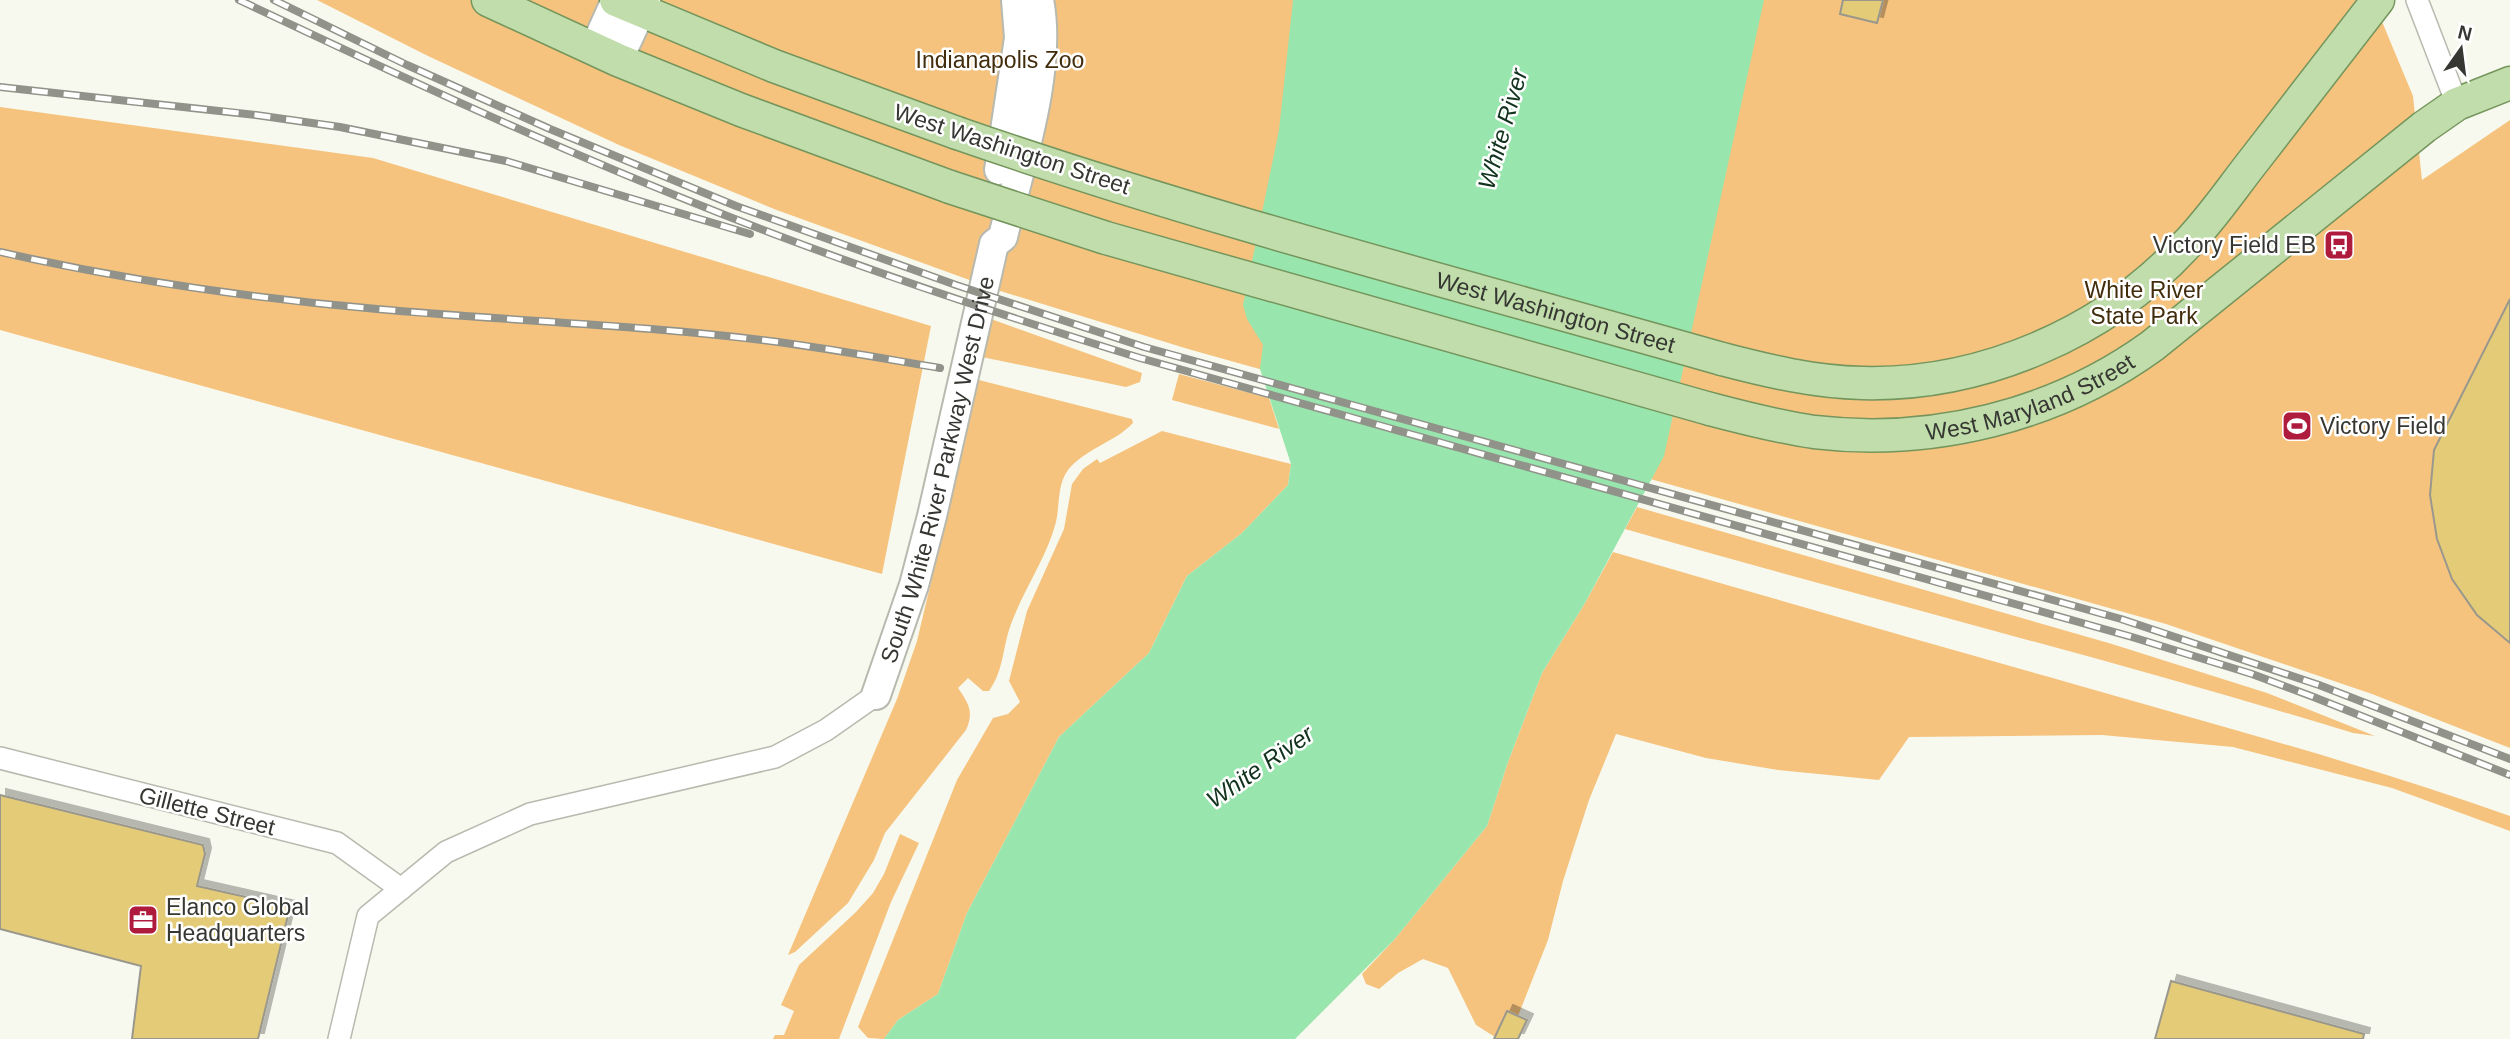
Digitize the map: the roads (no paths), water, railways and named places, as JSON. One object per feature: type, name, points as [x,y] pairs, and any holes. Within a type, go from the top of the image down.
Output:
[{"type":"main road","points":[[488,0],[606,54]]},
{"type":"main road","name":"West Washington Street","points":[[627,2],[774,66],[1048,164],[1721,359],[1815,379],[1863,383],[1909,381],[1950,375],[2026,353],[2082,327],[2141,287],[2186,245],[2378,0]]},
{"type":"main road","name":"West Maryland Street","points":[[606,54],[754,115],[950,187],[1106,238],[1765,423],[1814,432],[1894,435],[1970,426],[2031,409],[2072,393],[2127,365],[2404,142],[2457,104],[2510,83]]},
{"type":"street","name":"South White River Parkway West Drive","points":[[994,244],[988,234],[1015,77],[1019,38],[1016,0]]},
{"type":"street","name":"South White River Parkway West Drive","points":[[876,695],[911,597],[994,244],[1003,237],[1035,100],[1042,40],[1039,0]]},
{"type":"street","points":[[2417,0],[2457,104]]},
{"type":"street","points":[[606,54],[627,2]]},
{"type":"street","points":[[339,1039],[368,916],[446,852],[530,814],[775,757],[826,730],[876,695]]},
{"type":"street","name":"Gillette Street","points":[[0,758],[337,844],[401,889]]},
{"type":"water","name":"White River","points":[[1293,0],[1764,0],[1664,456],[1585,603],[1542,673],[1487,826],[1394,940],[1295,1039],[884,1039],[898,1020],[938,994],[967,913],[1059,737],[1149,653],[1187,576],[1242,533],[1288,485],[1291,464],[1260,369],[1263,345],[1247,319],[1243,305],[1279,130]]},
{"type":"railway","points":[[239,0],[630,177],[912,284],[1140,358],[2132,637],[2252,674],[2510,775]]},
{"type":"railway","points":[[274,0],[407,65],[550,129],[736,206],[956,285],[1144,347],[2121,619],[2319,685],[2510,759]]},
{"type":"railway","points":[[0,87],[256,115],[340,127],[506,161],[750,234]]},
{"type":"railway","points":[[0,252],[187,287],[329,305],[728,336],[940,368]]},
{"type":"place","name":"Victory Field EB","points":[[2339,245]]},
{"type":"place","name":"Victory Field","points":[[2297,426]]},
{"type":"place","name":"Elanco Global Headquarters","points":[[143,920]]},
{"type":"park label","name":"Indianapolis Zoo","points":[[1000,60]]},
{"type":"park label","name":"White River State Park","points":[[2144,303]]}]
